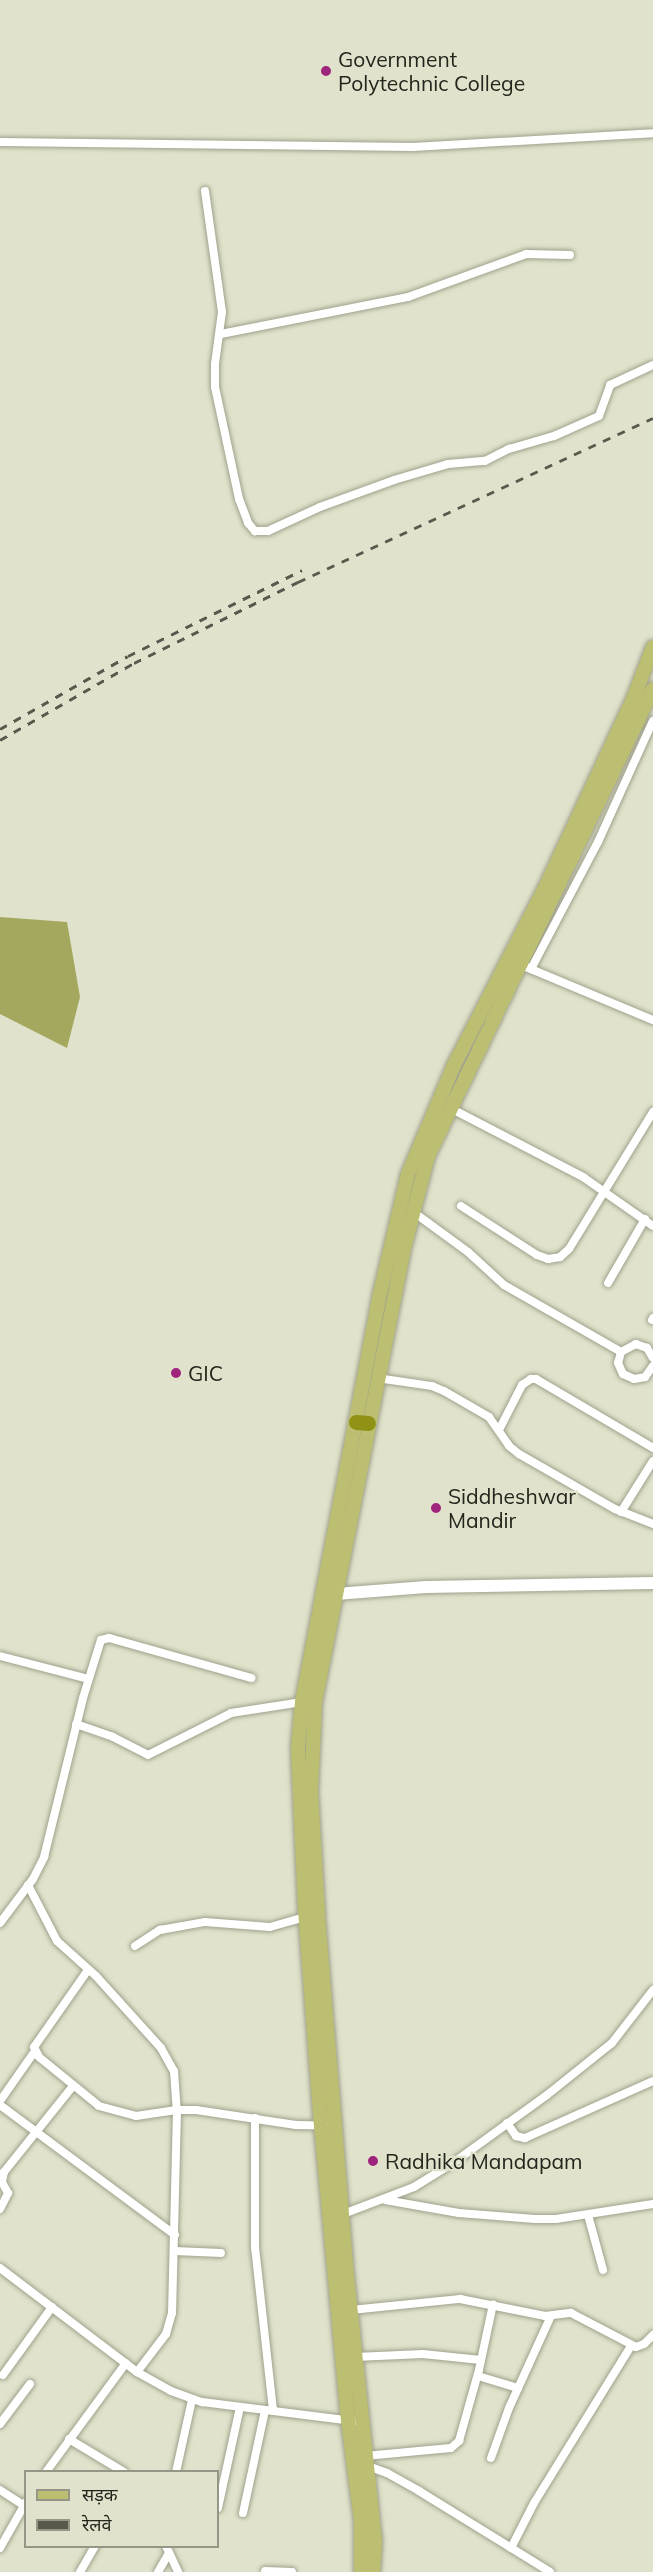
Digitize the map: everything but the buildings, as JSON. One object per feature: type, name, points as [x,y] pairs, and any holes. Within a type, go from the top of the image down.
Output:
[{"type":"main road","points":[[373,2572],[375,2542],[365,2461],[355,2422],[355,2357],[343,2214],[328,2127],[325,2008],[311,1781],[315,1702],[336,1594],[381,1289],[408,1174],[431,1114],[634,697],[653,647]]},
{"type":"main road","points":[[361,2572],[361,2520],[355,2422],[328,2127],[305,1917],[298,1778],[302,1702],[362,1423],[377,1378],[412,1211],[428,1156],[450,1108],[526,967],[534,940],[653,689]]},
{"type":"street","points":[[0,142],[413,147],[653,133]]},
{"type":"street","points":[[205,191],[222,298],[221,334],[214,374],[239,499],[251,528],[262,532],[394,480],[448,464],[485,461],[509,449],[554,436],[599,416],[610,386],[653,365]]},
{"type":"street","points":[[221,334],[408,297],[526,254],[570,255]]},
{"type":"street","points":[[526,967],[598,842],[653,721]]},
{"type":"street","points":[[508,959],[653,1020]]},
{"type":"street","points":[[450,1108],[567,1168],[605,1191],[653,1226]]},
{"type":"street","points":[[461,1206],[537,1255],[554,1258],[569,1249],[653,1112]]},
{"type":"street","points":[[412,1211],[468,1252],[504,1285],[621,1352]]},
{"type":"street","points":[[609,1284],[645,1219]]},
{"type":"street","points":[[653,1358],[651,1352],[642,1345],[630,1345],[621,1352],[618,1363],[628,1378],[634,1380],[645,1377],[653,1366]]},
{"type":"street","points":[[377,1378],[432,1386],[444,1391],[489,1417],[509,1446],[519,1454],[621,1512],[653,1524]]},
{"type":"street","points":[[499,1430],[522,1385],[531,1379],[536,1379],[653,1448]]},
{"type":"street","points":[[621,1512],[653,1461]]},
{"type":"street","points":[[336,1594],[426,1587],[653,1583]]},
{"type":"street","points":[[1,1920],[28,1885],[44,1857],[76,1724],[100,1640],[109,1638],[251,1678]]},
{"type":"street","points":[[0,1656],[88,1679]]},
{"type":"street","points":[[76,1724],[113,1737],[148,1755],[231,1713],[302,1702]]},
{"type":"street","points":[[28,1885],[57,1941],[88,1970],[169,2059],[176,2082],[175,2252],[170,2324],[137,2372]]},
{"type":"street","points":[[135,1947],[160,1930],[205,1922],[270,1928],[305,1917]]},
{"type":"street","points":[[88,1970],[36,2042],[34,2051],[0,2103],[175,2235]]},
{"type":"street","points":[[343,2214],[414,2187],[453,2163],[612,2043],[653,1990]]},
{"type":"street","points":[[34,2051],[99,2106],[121,2114],[145,2116],[177,2110],[216,2112],[328,2127]]},
{"type":"street","points":[[507,2123],[516,2136],[525,2138],[653,2081]]},
{"type":"street","points":[[0,2209],[8,2193],[2,2182],[4,2172],[73,2086]]},
{"type":"street","points":[[243,2513],[269,2411],[255,2247],[255,2118]]},
{"type":"street","points":[[384,2199],[426,2208],[504,2217],[556,2219],[653,2204]]},
{"type":"street","points":[[588,2215],[603,2270]]},
{"type":"street","points":[[175,2252],[221,2253]]},
{"type":"street","points":[[0,2268],[137,2372],[192,2400],[355,2422]]},
{"type":"street","points":[[351,2310],[450,2299],[493,2304],[551,2316],[565,2313],[577,2314],[631,2346],[640,2346],[653,2335]]},
{"type":"street","points":[[365,2461],[455,2446],[462,2433],[478,2376],[493,2304]]},
{"type":"street","points":[[3,2375],[52,2307]]},
{"type":"street","points":[[491,2458],[518,2388],[551,2316]]},
{"type":"street","points":[[511,2548],[534,2503],[631,2346]]},
{"type":"street","points":[[355,2357],[423,2354],[481,2360]]},
{"type":"street","points":[[47,2470],[126,2363]]},
{"type":"street","points":[[478,2376],[518,2388]]},
{"type":"street","points":[[0,2424],[30,2384]]},
{"type":"street","points":[[176,2470],[192,2400]]},
{"type":"street","points":[[219,2503],[240,2407]]},
{"type":"street","points":[[69,2439],[121,2470]]},
{"type":"street","points":[[365,2461],[550,2572]]},
{"type":"street","points":[[0,2490],[24,2504],[0,2548]]},
{"type":"street","points":[[80,2572],[94,2548]]},
{"type":"street","points":[[158,2572],[168,2550]]},
{"type":"street","points":[[168,2550],[178,2572]]},
{"type":"street","points":[[265,2571],[292,2572]]},
{"type":"shaded area","points":[[0,917],[67,922],[80,997],[67,1048],[0,1014]]},
{"type":"railway","points":[[0,740],[134,663],[298,582],[653,418]]},
{"type":"railway","points":[[0,729],[128,656],[302,570]]},
{"type":"place","name":"Government Polytechnic College","points":[[326,71]]},
{"type":"place","name":"GIC","points":[[176,1373]]},
{"type":"place","name":"Siddheshwar Mandir","points":[[436,1508]]},
{"type":"place","name":"Radhika Mandapam","points":[[373,2161]]}]
